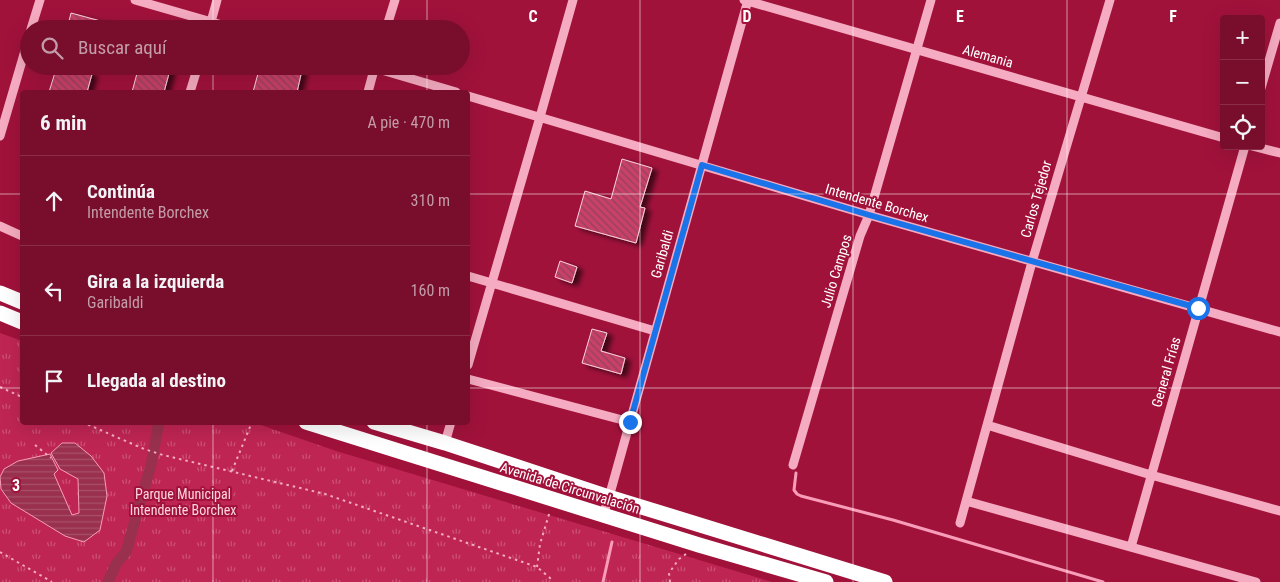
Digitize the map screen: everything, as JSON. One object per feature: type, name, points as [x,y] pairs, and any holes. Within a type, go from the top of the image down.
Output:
[{"type":"highway","points":[[0,293],[20,301]]},
{"type":"highway","points":[[0,313],[20,321]]},
{"type":"highway","name":"Avenida de Circunvalación","points":[[316,425],[699,545],[826,582]]},
{"type":"highway","name":"Avenida de Circunvalación","points":[[384,425],[885,582]]},
{"type":"street","points":[[34,20],[40,0]]},
{"type":"street","points":[[135,0],[195,20]]},
{"type":"street","points":[[212,20],[218,0]]},
{"type":"street","points":[[389,20],[395,0]]},
{"type":"street","points":[[470,358],[573,0]]},
{"type":"street","name":"Alemania","points":[[747,0],[1220,137]]},
{"type":"street","name":"Garibaldi","points":[[602,515],[609,497],[747,0]]},
{"type":"street","name":"Julio Campos","points":[[793,465],[860,236],[869,215],[931,0]]},
{"type":"street","name":"Carlos Tejedor","points":[[960,522],[1032,262],[1110,0]]},
{"type":"street","points":[[1265,74],[1280,23]]},
{"type":"street","points":[[0,136],[20,68]]},
{"type":"street","points":[[191,90],[195,75]]},
{"type":"street","points":[[368,90],[371,75]]},
{"type":"street","points":[[400,75],[449,90]]},
{"type":"street","name":"Intendente Borchex","points":[[470,97],[869,215],[1280,332]]},
{"type":"street","name":"General Frías","points":[[1131,547],[1244,150]]},
{"type":"street","points":[[1265,150],[1280,154]]},
{"type":"street","points":[[0,226],[20,235]]},
{"type":"street","points":[[470,277],[655,331]]},
{"type":"street","points":[[470,380],[630,422]]},
{"type":"street","points":[[987,424],[1151,475],[1280,511]]},
{"type":"street","points":[[445,443],[450,425]]},
{"type":"street","points":[[966,501],[1256,582]]},
{"type":"path","points":[[0,388],[20,396]]},
{"type":"path","points":[[89,425],[144,449],[163,455],[325,494],[537,567],[550,578],[551,582]]},
{"type":"path","points":[[232,471],[251,425]]},
{"type":"path","points":[[35,445],[50,458]]},
{"type":"path","points":[[537,567],[540,544],[550,510]]},
{"type":"path","points":[[670,582],[669,573],[673,567],[680,559],[699,545]]},
{"type":"path","points":[[0,552],[52,582]]},
{"type":"green space","name":"Parque Municipal Intendente Borchex","points":[[0,333],[20,340],[20,425],[261,425],[336,451],[772,582],[0,582]]},
{"type":"shaded area","points":[[62,443],[75,443],[91,456],[104,473],[107,496],[100,530],[84,542],[65,536],[11,503],[1,489],[0,477],[4,469],[18,461],[50,454],[58,470],[54,474],[72,515],[79,513],[78,479],[60,469],[51,453]]},
{"type":"building","points":[[71,13],[97,20],[69,20]]},
{"type":"building","points":[[54,75],[92,75],[88,90],[50,90]]},
{"type":"building","points":[[137,75],[169,75],[165,90],[133,90]]},
{"type":"building","points":[[258,75],[301,75],[297,90],[254,90]]},
{"type":"building","points":[[622,159],[652,168],[640,207],[645,208],[636,243],[575,226],[585,191],[611,199]]},
{"type":"building","points":[[560,261],[577,267],[572,283],[555,277]]},
{"type":"building","points":[[592,329],[607,333],[601,351],[625,358],[621,374],[582,363]]},
{"type":"waterway","points":[[108,582],[116,564],[126,552],[151,465],[158,425]]},
{"type":"waterway","points":[[796,473],[794,490],[801,496],[893,520],[1103,582]]},
{"type":"waterway","points":[[603,582],[612,542]]},
{"type":"route","points":[[630,422],[702,165],[1032,262],[1198,308]]}]
